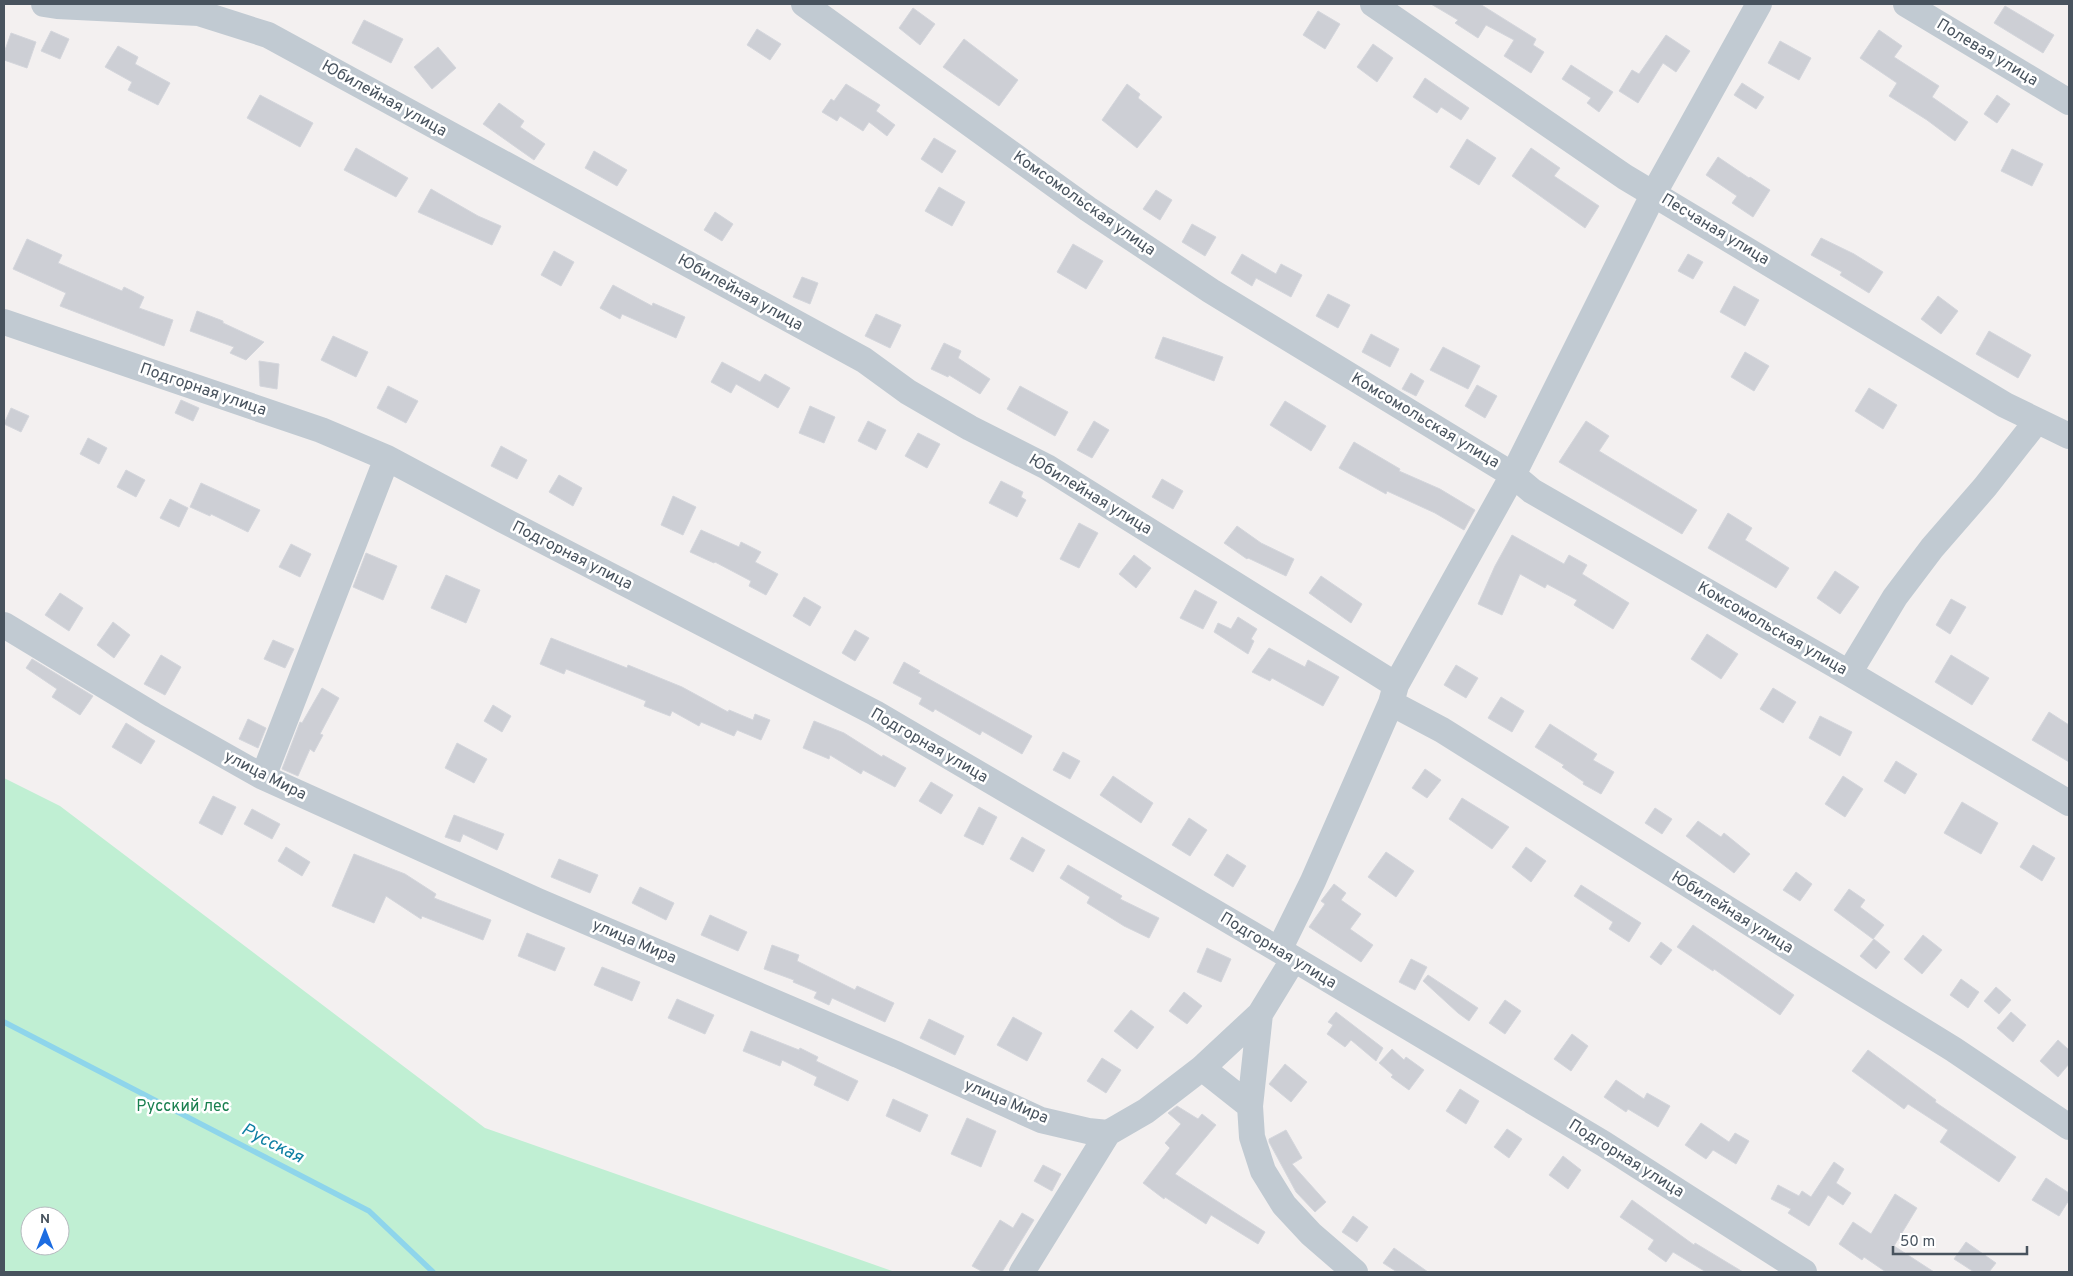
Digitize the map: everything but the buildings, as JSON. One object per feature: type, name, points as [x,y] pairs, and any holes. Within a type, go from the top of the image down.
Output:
[{"type":"street","name":"Юбилейная улица","points":[[44,4],[199,13],[268,35],[864,360],[908,392],[970,428],[1047,467],[1393,694],[1442,730],[1954,1049],[2069,1128]]},
{"type":"street","name":"Комсомольская улица","points":[[804,4],[1088,208],[1211,291],[1513,475],[1532,491],[1849,673],[2069,803]]},
{"type":"street","name":"Песчаная улица","points":[[1373,4],[1625,177],[1922,356],[2036,422],[2069,436]]},
{"type":"street","points":[[1355,1272],[1311,1234],[1284,1206],[1263,1171],[1252,1137],[1250,1106],[1260,1014],[1286,955],[1313,882],[1393,694],[1513,475],[1654,193],[1759,4]]},
{"type":"street","name":"Полевая улица","points":[[1906,4],[2069,102]]},
{"type":"street","name":"Подгорная улица","points":[[4,322],[321,430],[387,458],[875,713],[1604,1144],[1804,1272]]},
{"type":"street","points":[[1849,673],[1895,597],[1932,548],[1985,487],[2036,422]]},
{"type":"street","points":[[263,777],[387,458]]},
{"type":"street","name":"улица Мира","points":[[4,625],[153,716],[263,777],[538,900],[898,1055],[1042,1120],[1088,1131],[1108,1133]]},
{"type":"street","points":[[1022,1272],[1108,1133],[1146,1110],[1202,1068],[1260,1014]]},
{"type":"street","points":[[1202,1068],[1250,1106]]},
{"type":"green space","name":"Русский лес","points":[[4,778],[60,806],[485,1128],[895,1272],[4,1272]]},
{"type":"waterway","name":"Русская","points":[[4,1022],[369,1211],[433,1272]]}]
